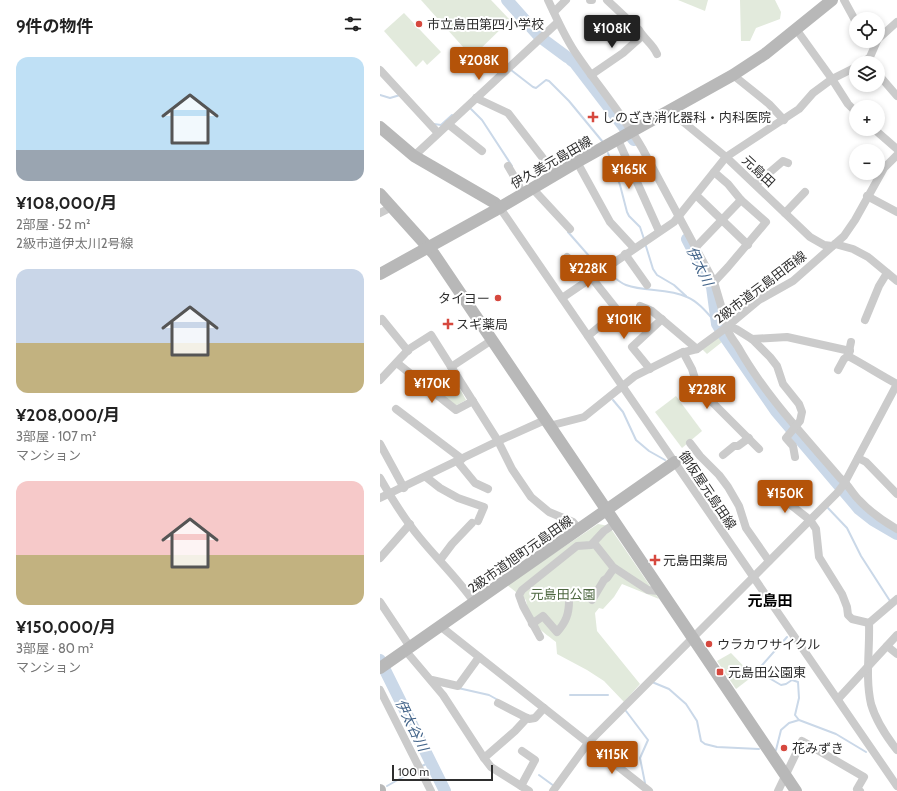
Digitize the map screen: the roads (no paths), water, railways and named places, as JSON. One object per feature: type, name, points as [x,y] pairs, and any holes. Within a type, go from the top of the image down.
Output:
[{"type":"street","points":[[548,0],[566,38],[591,75],[714,282],[724,329],[734,341],[766,391],[858,499],[868,509],[897,529]]},
{"type":"street","points":[[554,12],[566,0]]},
{"type":"street","points":[[607,0],[639,30],[657,54]]},
{"type":"street","name":"伊久美元島田線","points":[[380,274],[500,208],[577,162],[732,75],[765,54],[832,0]]},
{"type":"street","points":[[844,0],[851,12]]},
{"type":"street","points":[[414,156],[558,22]]},
{"type":"street","points":[[885,33],[897,22]]},
{"type":"street","points":[[796,29],[849,105]]},
{"type":"street","points":[[591,75],[623,53],[642,36]]},
{"type":"street","points":[[380,70],[438,133]]},
{"type":"street","points":[[562,298],[677,219],[726,157],[784,120],[799,109],[813,93],[832,79],[849,70]]},
{"type":"street","points":[[732,75],[769,104],[784,120]]},
{"type":"street","points":[[885,82],[897,96]]},
{"type":"street","points":[[476,98],[508,113],[556,175]]},
{"type":"street","name":"元島田","points":[[670,111],[726,157],[810,237],[824,246],[834,245],[853,249],[863,254],[897,281]]},
{"type":"street","points":[[448,124],[482,151]]},
{"type":"street","points":[[380,127],[414,156],[495,203],[500,208]]},
{"type":"street","points":[[627,135],[659,231]]},
{"type":"street","points":[[882,136],[897,149]]},
{"type":"street","name":"2級市道元島田西線","points":[[380,498],[404,488],[498,441],[547,423],[584,417],[635,376],[683,352],[697,349],[759,300],[793,281],[844,236],[855,220],[884,168],[897,155]]},
{"type":"street","points":[[756,184],[783,161],[788,163]]},
{"type":"street","points":[[577,162],[610,222],[634,248]]},
{"type":"street","points":[[508,166],[518,183],[570,229]]},
{"type":"street","points":[[714,172],[728,184],[741,200],[766,222],[748,245],[714,282]]},
{"type":"street","points":[[785,212],[805,192]]},
{"type":"street","points":[[380,194],[434,254],[796,791]]},
{"type":"street","points":[[696,195],[748,245]]},
{"type":"street","points":[[868,196],[897,212]]},
{"type":"street","points":[[695,248],[741,200]]},
{"type":"street","points":[[380,213],[392,207]]},
{"type":"street","name":"御仮屋元島田線","points":[[500,208],[897,786]]},
{"type":"street","points":[[625,254],[647,284]]},
{"type":"street","points":[[567,257],[591,277],[618,311],[588,336]]},
{"type":"street","points":[[865,320],[879,286],[887,273]]},
{"type":"street","points":[[640,306],[652,311],[697,349]]},
{"type":"street","points":[[380,321],[382,319],[408,351]]},
{"type":"street","points":[[650,368],[632,347],[662,319]]},
{"type":"street","points":[[724,329],[736,329],[752,339],[777,366],[783,384],[800,404],[802,412],[800,421],[786,438],[792,446],[795,457]]},
{"type":"street","points":[[381,378],[408,351],[431,335],[498,441],[512,469],[531,497],[549,512],[573,522],[579,529]]},
{"type":"street","points":[[553,791],[588,743],[838,492],[845,483],[897,384],[882,376],[849,353],[787,337],[752,339]]},
{"type":"street","points":[[451,367],[492,340]]},
{"type":"street","points":[[838,370],[849,353],[851,342]]},
{"type":"street","points":[[683,352],[692,369],[698,388],[759,449]]},
{"type":"street","points":[[397,363],[456,410],[473,401]]},
{"type":"street","points":[[396,409],[460,460],[475,483],[488,490]]},
{"type":"street","points":[[723,455],[734,446],[738,446],[749,438]]},
{"type":"street","points":[[690,443],[728,487],[739,506],[746,528],[769,562]]},
{"type":"street","points":[[380,444],[404,488]]},
{"type":"street","points":[[858,458],[866,462],[897,494]]},
{"type":"street","name":"2級市道旭町元島田線","points":[[380,668],[674,462]]},
{"type":"street","points":[[426,477],[440,488],[458,498],[484,507],[475,522],[452,544],[440,560]]},
{"type":"street","points":[[380,478],[389,495],[420,538],[456,578],[474,602]]},
{"type":"street","points":[[773,491],[810,520],[816,528],[819,557],[842,594],[848,606],[848,615],[852,619],[869,623]]},
{"type":"street","points":[[380,558],[410,524]]},
{"type":"street","points":[[540,637],[523,606],[519,595],[522,590],[577,546],[591,545],[604,531],[613,525]]},
{"type":"street","points":[[594,543],[614,568],[648,590],[658,591]]},
{"type":"street","points":[[592,600],[604,580],[614,568]]},
{"type":"street","points":[[897,599],[869,623],[868,666],[871,704],[883,730],[897,750]]},
{"type":"street","points":[[532,624],[543,616],[557,632],[564,624],[568,613],[569,601]]},
{"type":"street","points":[[380,602],[407,648],[444,695],[484,758],[491,767],[525,789],[535,760],[522,751]]},
{"type":"street","points":[[440,626],[649,791]]},
{"type":"street","points":[[838,699],[897,635]]},
{"type":"street","points":[[887,646],[897,654]]},
{"type":"street","points":[[432,680],[458,686],[479,657]]},
{"type":"street","points":[[380,690],[431,791]]},
{"type":"street","points":[[498,703],[530,719],[535,718],[544,708]]},
{"type":"street","points":[[484,758],[515,732],[527,718]]},
{"type":"street","points":[[778,791],[802,741],[864,776],[857,789],[860,791]]},
{"type":"waterway","name":"伊太川","points":[[507,0],[539,36]]},
{"type":"waterway","name":"伊太川","points":[[544,40],[567,57]]},
{"type":"waterway","name":"伊太川","points":[[571,60],[575,63],[634,140]]},
{"type":"waterway","points":[[511,70],[536,88],[546,80],[549,81],[569,101],[602,141]]},
{"type":"waterway","points":[[380,95],[390,98],[400,95]]},
{"type":"waterway","points":[[471,109],[482,120],[512,166]]},
{"type":"waterway","points":[[434,124],[441,125],[452,115]]},
{"type":"waterway","points":[[608,153],[620,185],[627,212],[640,227],[644,239]]},
{"type":"waterway","points":[[568,232],[589,256],[603,267]]},
{"type":"waterway","name":"伊太川","points":[[687,239],[712,287],[717,324],[776,411],[859,509],[873,520],[897,534]]},
{"type":"waterway","points":[[645,243],[653,269],[657,275],[674,285],[686,296]]},
{"type":"waterway","points":[[606,270],[623,284],[641,289],[672,292],[687,297],[707,312],[717,324]]},
{"type":"waterway","points":[[613,400],[623,412],[636,440],[649,451],[665,460]]},
{"type":"waterway","points":[[828,508],[847,528],[861,556],[890,601]]},
{"type":"waterway","points":[[787,637],[757,671],[781,685],[792,680],[798,682],[799,698],[795,715],[799,720]]},
{"type":"waterway","name":"伊太谷川","points":[[380,660],[445,791]]},
{"type":"waterway","points":[[652,682],[669,689],[686,704],[697,721],[701,741],[705,744],[717,747],[759,749]]},
{"type":"waterway","points":[[458,688],[489,695],[498,700]]},
{"type":"waterway","points":[[570,695],[608,695]]},
{"type":"waterway","points":[[626,711],[648,740],[640,758],[645,783]]},
{"type":"waterway","points":[[776,750],[781,730],[789,723],[799,720],[836,734],[866,752]]},
{"type":"waterway","points":[[422,766],[430,762]]},
{"type":"waterway","points":[[387,786],[417,769]]},
{"type":"waterway","points":[[539,775],[554,786]]},
{"type":"place","name":"市立島田第四小学校","points":[[419,24]]},
{"type":"place","name":"しのざき消化器科・内科医院","points":[[593,117]]},
{"type":"place","name":"タイヨー","points":[[498,298]]},
{"type":"place","name":"スギ薬局","points":[[448,324]]},
{"type":"place","name":"元島田薬局","points":[[655,560]]},
{"type":"place","name":"ウラカワサイクル","points":[[709,644]]},
{"type":"place","name":"元島田公園東","points":[[720,672]]},
{"type":"place","name":"花みずき","points":[[784,748]]},
{"type":"district","name":"元島田","points":[[770,601]]},
{"type":"park label","name":"元島田公園","points":[[563,594]]}]
